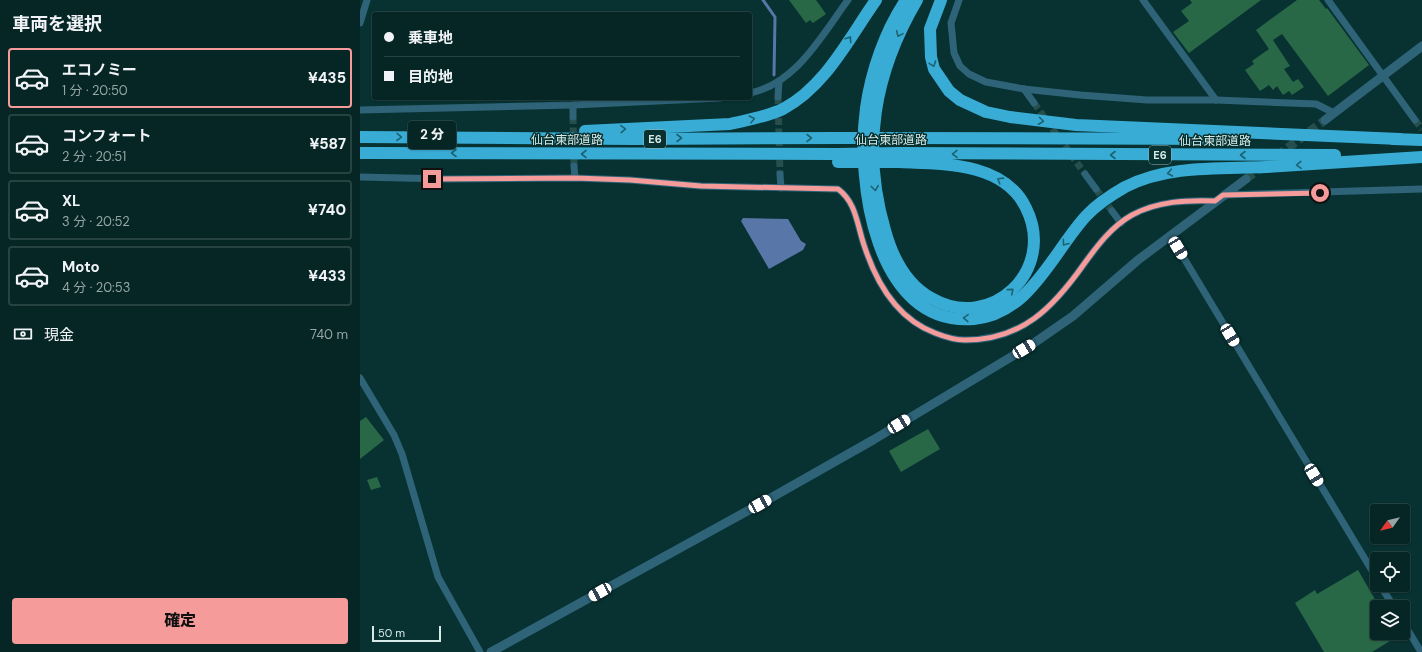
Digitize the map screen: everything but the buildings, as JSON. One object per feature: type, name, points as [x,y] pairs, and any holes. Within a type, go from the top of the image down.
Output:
[{"type":"highway","points":[[472,138],[730,124],[768,115],[797,99],[820,80],[833,64],[876,0]]},
{"type":"highway","points":[[906,0],[893,22],[877,62],[866,106],[863,147],[866,188],[870,213],[877,238],[883,254],[897,280],[905,290],[925,307],[949,317],[974,319],[998,312],[1010,306],[1029,290],[1077,226],[1093,209],[1113,194],[1147,178],[1188,170],[1422,156]]},
{"type":"highway","points":[[899,158],[972,169],[995,177],[1005,183],[1024,202],[1033,227],[1034,252],[1031,264],[1012,291],[992,304],[980,307],[954,308],[942,304],[918,290],[913,284],[901,267],[887,237],[877,200],[873,170],[872,146],[875,109],[891,52],[899,32],[917,0]]},
{"type":"highway","points":[[941,0],[930,29],[930,57],[934,69],[949,91],[960,100],[986,112],[1010,117],[1076,125],[1400,140]]},
{"type":"highway","name":"仙台東部道路","points":[[360,137],[1422,140]]},
{"type":"highway","name":"仙台東部道路","points":[[360,153],[652,154],[838,158],[1422,156]]},
{"type":"street","points":[[360,23],[367,0]]},
{"type":"street","points":[[752,93],[761,91],[779,81],[795,68],[848,0]]},
{"type":"street","points":[[960,0],[951,24],[954,53],[960,66],[969,74],[986,82],[1024,89],[1080,96],[1147,100],[1216,100],[1316,104],[1334,113]]},
{"type":"street","points":[[1143,0],[1216,100]]},
{"type":"street","points":[[1328,0],[1384,75],[1415,120]]},
{"type":"street","points":[[1325,120],[1422,46]]},
{"type":"street","points":[[778,97],[779,81]]},
{"type":"street","points":[[1024,89],[1034,104]]},
{"type":"street","points":[[360,110],[573,105],[678,100]]},
{"type":"street","points":[[573,105],[573,117]]},
{"type":"street","points":[[574,166],[575,178]]},
{"type":"street","points":[[780,174],[781,188]]},
{"type":"street","points":[[1085,174],[1096,189]]},
{"type":"street","points":[[360,177],[461,179],[575,178],[630,180],[701,186],[838,189],[845,194],[855,212],[864,247],[871,265],[879,281],[896,307],[906,317],[932,332],[946,338],[963,340],[998,337],[1017,330],[1046,310],[1072,280],[1092,251],[1121,223],[1132,215],[1152,207],[1171,202],[1187,200],[1215,201]]},
{"type":"street","points":[[491,652],[826,467],[1034,343],[1073,316],[1138,260],[1246,179]]},
{"type":"street","points":[[1223,195],[1422,189]]},
{"type":"street","points":[[1112,211],[1121,223]]},
{"type":"street","points":[[1170,236],[1370,567]]},
{"type":"street","points":[[360,378],[394,435],[402,454],[438,577],[480,652]]},
{"type":"street","points":[[1410,634],[1421,652]]},
{"type":"water","points":[[743,218],[788,219],[801,241],[806,244],[803,250],[769,269],[741,221]]},
{"type":"waterway","points":[[763,0],[775,17],[774,75]]},
{"type":"tunnel","points":[[778,97],[780,174]]},
{"type":"tunnel","points":[[1034,103],[1085,174]]},
{"type":"tunnel","points":[[573,117],[574,166]]},
{"type":"tunnel","points":[[1277,156],[1325,120]]},
{"type":"tunnel","points":[[1415,120],[1422,129]]},
{"type":"tunnel","points":[[1246,179],[1263,166]]},
{"type":"tunnel","points":[[1096,189],[1112,211]]},
{"type":"route","points":[[432,179],[575,178],[630,180],[701,186],[838,189],[845,194],[851,202],[864,247],[871,265],[879,281],[896,307],[906,317],[932,332],[946,338],[963,340],[981,340],[998,337],[1017,330],[1046,310],[1072,280],[1092,251],[1117,225],[1132,215],[1152,207],[1171,202],[1187,200],[1215,201],[1223,195],[1320,193]]}]
